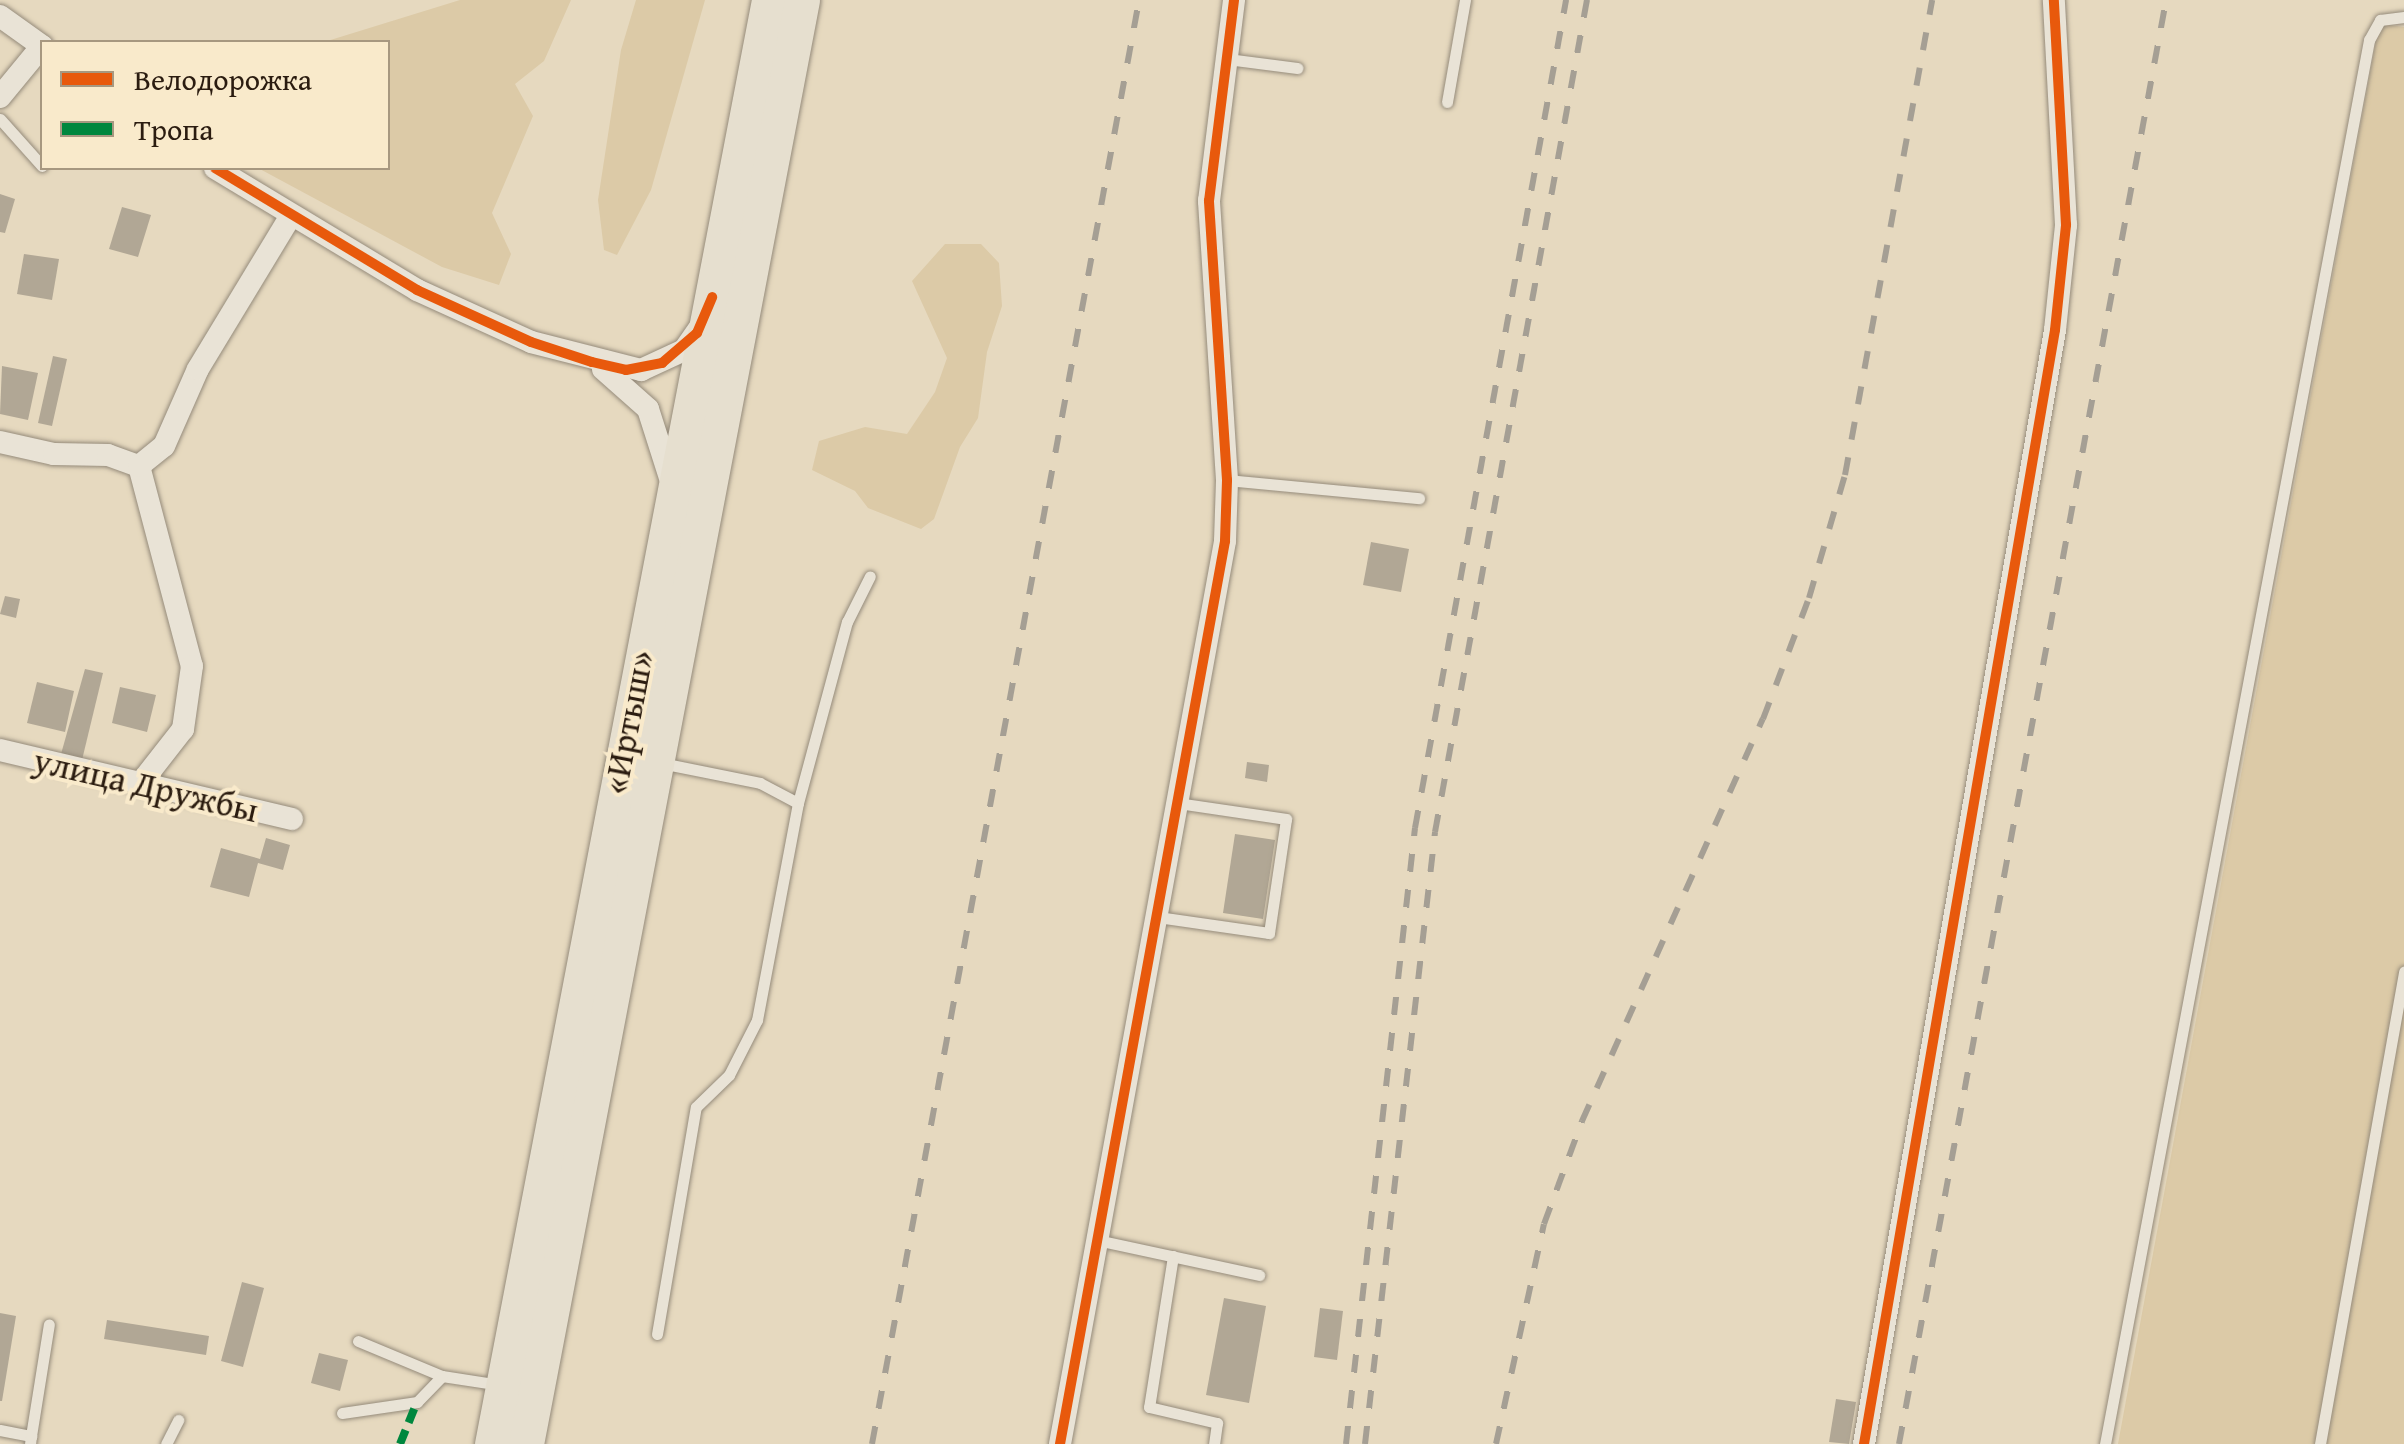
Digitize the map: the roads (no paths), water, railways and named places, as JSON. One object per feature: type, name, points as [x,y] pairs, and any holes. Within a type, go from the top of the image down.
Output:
[{"type":"main road","name":"«Иртыш»","points":[[492,1444],[768,0]]},
{"type":"main road","name":"«Иртыш»","points":[[526,1444],[802,0]]},
{"type":"street","points":[[1060,1444],[1225,541],[1227,480],[1208,201],[1222,59],[1234,0]]},
{"type":"street","points":[[1864,1444],[2055,330],[2066,225],[2054,0]]},
{"type":"street","points":[[0,16],[40,45]]},
{"type":"street","points":[[0,97],[40,48]]},
{"type":"street","points":[[218,170],[290,217],[418,290],[531,342],[592,362],[626,370],[662,363],[697,333],[712,297]]},
{"type":"street","points":[[139,466],[164,446],[198,370],[290,217]]},
{"type":"street","points":[[592,362],[648,409],[662,435],[673,493]]},
{"type":"street","points":[[0,442],[54,454],[108,456],[139,466]]},
{"type":"street","points":[[139,466],[192,666],[183,729],[144,779]]},
{"type":"street","name":"улица Дружбы","points":[[0,750],[144,779],[292,819]]},
{"type":"lane","points":[[1446,102],[1466,0]]},
{"type":"lane","points":[[2106,1444],[2368,40],[2380,20],[2404,17]]},
{"type":"lane","points":[[1222,59],[1297,68]]},
{"type":"lane","points":[[0,120],[40,164]]},
{"type":"lane","points":[[1227,480],[1419,498]]},
{"type":"lane","points":[[657,1334],[683,1154],[696,1107],[729,1075],[757,1020],[798,803],[846,622],[870,576]]},
{"type":"lane","points":[[657,762],[760,783],[798,803]]},
{"type":"lane","points":[[1158,917],[1269,934],[1286,819],[1177,803]]},
{"type":"lane","points":[[2320,1444],[2404,972]]},
{"type":"lane","points":[[1097,1240],[1259,1276]]},
{"type":"lane","points":[[1174,1256],[1149,1407],[1217,1424],[1214,1444]]},
{"type":"lane","points":[[0,1430],[30,1440],[49,1324]]},
{"type":"lane","points":[[358,1341],[442,1376],[503,1385]]},
{"type":"lane","points":[[342,1413],[418,1402],[442,1376]]},
{"type":"lane","points":[[166,1444],[178,1420]]},
{"type":"railway","points":[[872,1444],[1139,0]]},
{"type":"railway","points":[[1346,1444],[1415,828],[1566,0]]},
{"type":"railway","points":[[1365,1444],[1435,832],[1587,0]]},
{"type":"railway","points":[[1496,1444],[1544,1224],[1582,1121],[1763,719],[1809,598],[1845,475],[1932,0]]},
{"type":"railway","points":[[1899,1444],[2166,0]]}]
